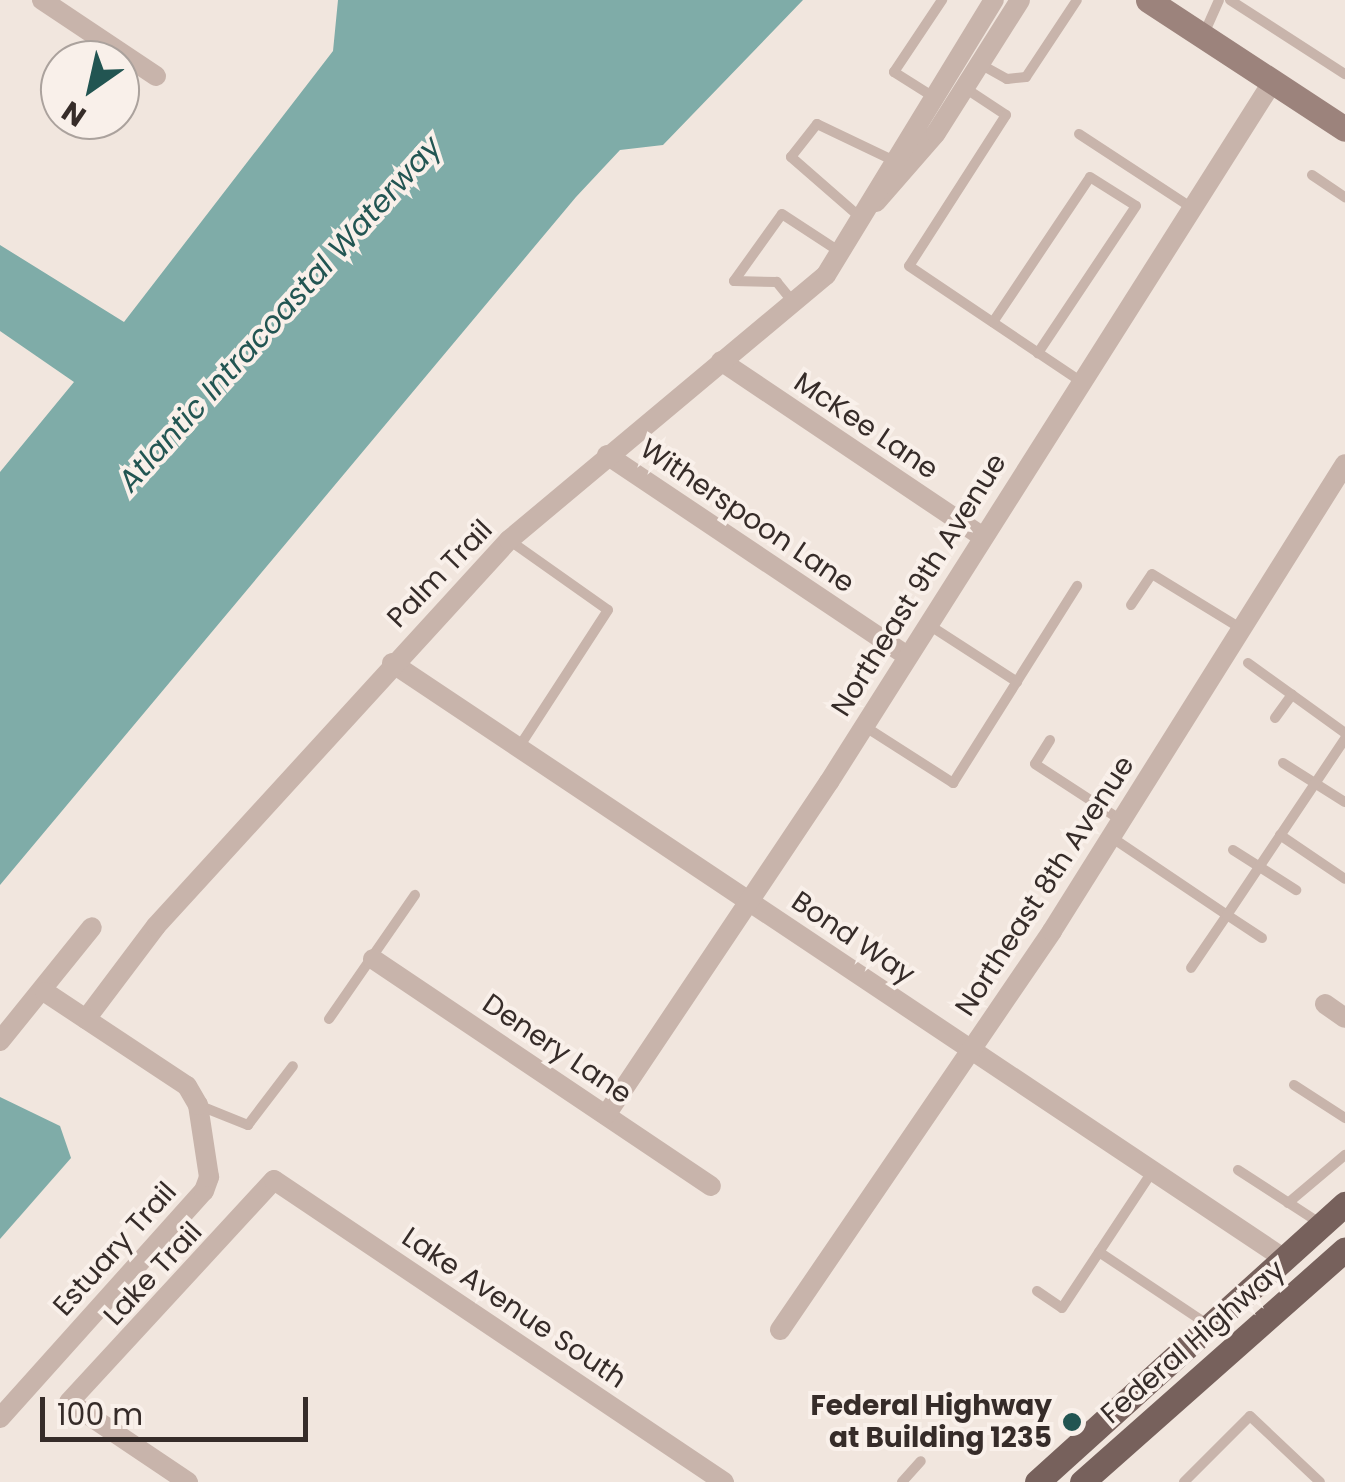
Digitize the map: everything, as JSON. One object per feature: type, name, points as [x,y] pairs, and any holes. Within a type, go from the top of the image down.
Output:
[{"type":"main road","name":"Federal Highway","points":[[1037,1482],[1345,1204]]},
{"type":"main road","name":"Federal Highway","points":[[1082,1482],[1345,1249]]},
{"type":"street","points":[[42,0],[156,76]]},
{"type":"street","name":"Palm Trail","points":[[86,1019],[156,926],[392,663],[509,540],[794,302],[841,253],[867,213],[892,160],[994,0]]},
{"type":"street","name":"Palm Trail","points":[[867,213],[902,179],[1020,0]]},
{"type":"street","points":[[1148,0],[1344,127]]},
{"type":"street","name":"Northeast 9th Avenue","points":[[606,1115],[864,725],[1273,81]]},
{"type":"street","name":"McKee Lane","points":[[721,361],[981,536]]},
{"type":"street","name":"Witherspoon Lane","points":[[607,455],[906,656]]},
{"type":"street","name":"Northeast 8th Avenue","points":[[780,1330],[972,1050],[1345,464]]},
{"type":"street","name":"Bond Way","points":[[392,663],[1283,1258]]},
{"type":"street","points":[[0,1041],[45,992],[92,926]]},
{"type":"street","name":"Denery Lane","points":[[373,959],[712,1186]]},
{"type":"street","points":[[45,992],[187,1086],[198,1106]]},
{"type":"street","points":[[1325,1004],[1345,1018]]},
{"type":"street","name":"Estuary Trail","points":[[0,1418],[204,1191],[208,1158],[198,1106]]},
{"type":"street","name":"Lake Trail","points":[[188,1482],[69,1402],[274,1180]]},
{"type":"street","name":"Lake Avenue South","points":[[274,1180],[724,1482]]},
{"type":"lane","points":[[932,96],[894,72],[942,0]]},
{"type":"lane","points":[[980,64],[1007,79],[1026,77],[1077,0]]},
{"type":"lane","points":[[1203,36],[1220,0]]},
{"type":"lane","points":[[1230,0],[1345,74]]},
{"type":"lane","points":[[965,88],[1006,114],[909,266],[1080,381]]},
{"type":"lane","points":[[867,213],[791,158],[818,124],[892,160]]},
{"type":"lane","points":[[1079,134],[1192,208]]},
{"type":"lane","points":[[1312,175],[1345,197]]},
{"type":"lane","points":[[993,322],[1090,176],[1136,206],[1038,352]]},
{"type":"lane","points":[[794,302],[777,282],[734,281],[782,214],[841,253]]},
{"type":"lane","points":[[509,540],[608,610],[518,747]]},
{"type":"lane","points":[[1131,605],[1152,574],[1240,628]]},
{"type":"lane","points":[[864,725],[953,783],[1077,586]]},
{"type":"lane","points":[[926,623],[1017,682]]},
{"type":"lane","points":[[1191,968],[1345,736],[1248,664]]},
{"type":"lane","points":[[1276,718],[1292,695]]},
{"type":"lane","points":[[1050,740],[1035,764],[1227,915],[1262,938]]},
{"type":"lane","points":[[1282,763],[1345,802]]},
{"type":"lane","points":[[1280,835],[1345,878]]},
{"type":"lane","points":[[1233,850],[1296,890]]},
{"type":"lane","points":[[329,1019],[415,895]]},
{"type":"lane","points":[[198,1106],[248,1125],[293,1066]]},
{"type":"lane","points":[[1294,1085],[1345,1118]]},
{"type":"lane","points":[[1288,1203],[1345,1155]]},
{"type":"lane","points":[[1238,1170],[1322,1224]]},
{"type":"lane","points":[[1037,1291],[1062,1308],[1153,1171]]},
{"type":"lane","points":[[1099,1252],[1208,1324]]},
{"type":"lane","points":[[1184,1482],[1250,1416],[1320,1482]]},
{"type":"lane","points":[[902,1482],[920,1461]]},
{"type":"water","name":"Atlantic Intracoastal Waterway","points":[[338,0],[803,0],[663,145],[620,150],[576,197],[0,885],[0,472],[74,382],[0,331],[0,245],[124,322],[333,51]]},
{"type":"water","points":[[0,1097],[60,1126],[71,1158],[0,1239]]},
{"type":"place","name":"Federal Highway at Building 1235","points":[[1072,1422]]}]
